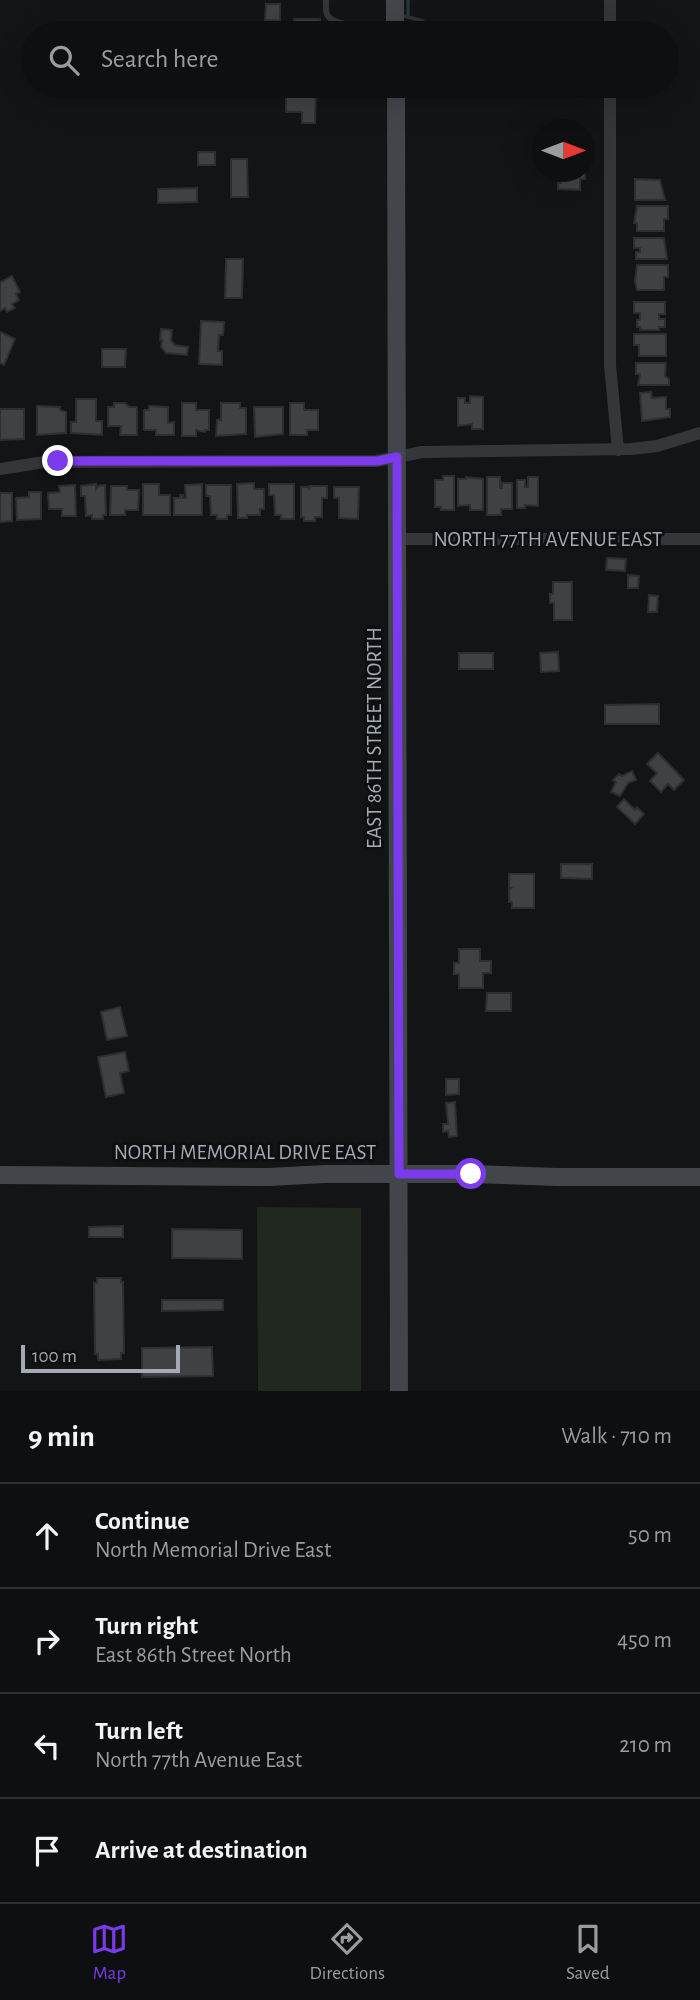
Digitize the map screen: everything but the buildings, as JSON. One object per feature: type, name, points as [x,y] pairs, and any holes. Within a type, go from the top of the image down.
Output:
[{"type":"street","points":[[395,0],[395,21]]},
{"type":"street","points":[[610,0],[610,21]]},
{"type":"street","name":"EAST 86TH STREET NORTH","points":[[396,98],[399,1391]]},
{"type":"street","points":[[610,98],[610,365],[618,450]]},
{"type":"street","points":[[0,469],[44,462],[377,461],[422,452],[618,450],[657,446],[700,433]]},
{"type":"street","name":"NORTH 77TH AVENUE EAST","points":[[397,539],[700,538]]},
{"type":"street","name":"NORTH MEMORIAL DRIVE EAST","points":[[0,1175],[269,1177],[399,1174],[700,1177]]},
{"type":"lane","points":[[326,0],[326,14],[334,21]]},
{"type":"shaded area","points":[[257,1207],[361,1208],[361,1391],[258,1391]]},
{"type":"waterway","points":[[408,0],[408,16]]},
{"type":"waterway","points":[[404,16],[423,21]]},
{"type":"route","points":[[58,461],[377,461],[397,457],[399,1174],[471,1174]]}]
